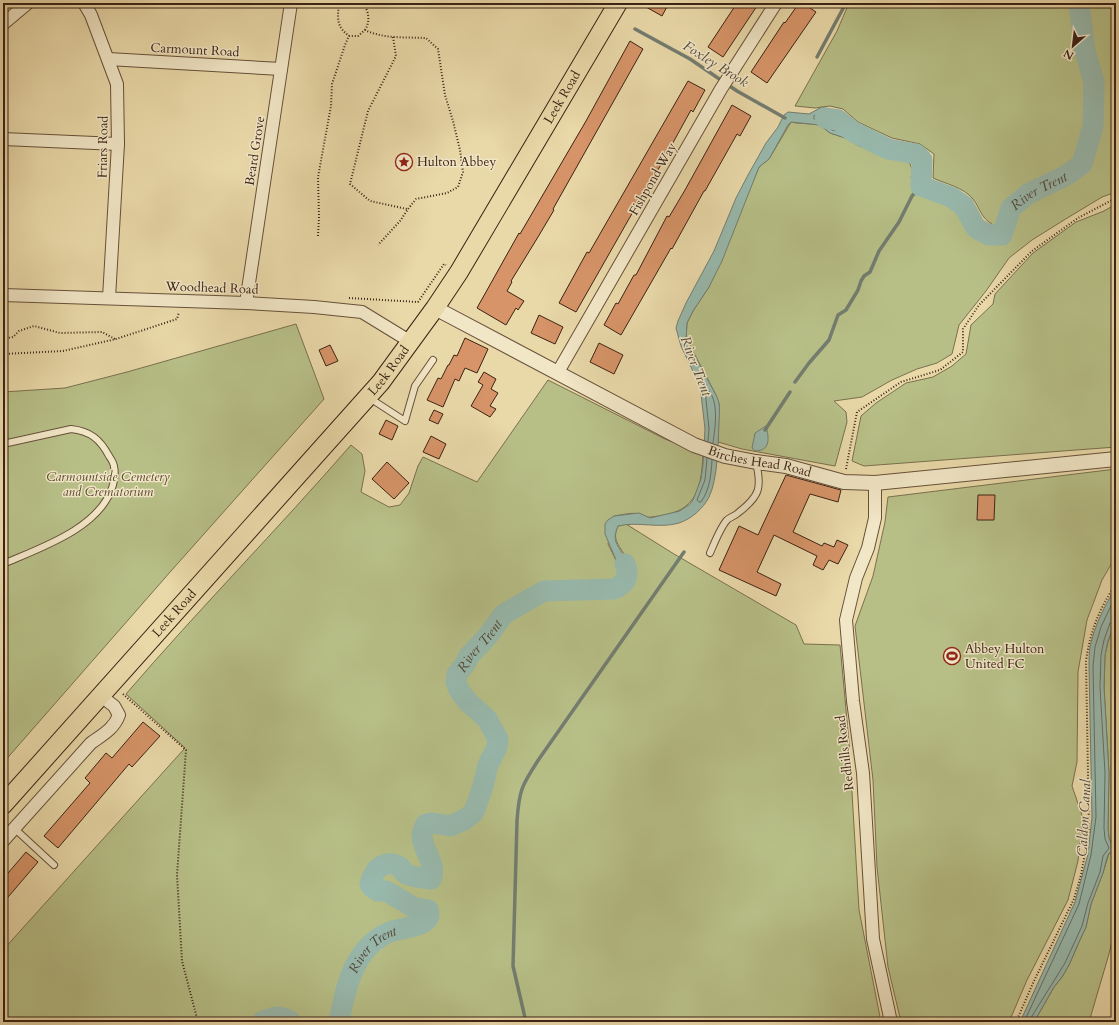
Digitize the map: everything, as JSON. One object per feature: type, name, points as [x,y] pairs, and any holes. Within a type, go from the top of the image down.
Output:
[{"type":"main road","name":"Leek Road","points":[[3,805],[381,382],[411,342],[459,272],[618,3]]},
{"type":"street","points":[[3,24],[28,3]]},
{"type":"street","name":"Friars Road","points":[[84,3],[91,15],[117,84],[118,144],[109,298]]},
{"type":"street","name":"Beard Grove","points":[[246,303],[291,3]]},
{"type":"street","name":"Fishpond Way","points":[[558,372],[728,77],[776,3]]},
{"type":"street","name":"Carmount Road","points":[[108,59],[281,69]]},
{"type":"street","points":[[3,139],[118,144]]},
{"type":"street","name":"Woodhead Road","points":[[3,295],[246,303],[314,307],[362,312],[411,342]]},
{"type":"street","name":"Birches Head Road","points":[[435,308],[694,445],[725,456],[786,466],[844,482],[875,483],[1116,459]]},
{"type":"street","name":"Redhills Road","points":[[875,483],[876,518],[868,548],[856,578],[846,620],[853,701],[863,774],[873,938],[891,1022]]},
{"type":"street","points":[[3,841],[91,743],[115,724],[118,715],[106,690]]},
{"type":"lane","points":[[368,397],[405,421],[415,386],[433,360]]},
{"type":"lane","points":[[3,444],[72,429],[81,430],[90,434],[101,442],[114,466],[115,476],[106,502],[92,517],[70,533],[37,550],[3,564]]},
{"type":"lane","points":[[710,553],[727,520],[739,513],[757,495],[759,478],[756,462]]},
{"type":"lane","points":[[14,828],[54,865]]},
{"type":"path","points":[[343,3],[339,5],[337,19],[342,31],[349,36],[358,36],[368,26],[369,14],[365,6],[357,3]]},
{"type":"path","points":[[365,30],[374,35],[426,38],[438,49],[445,95],[458,143],[463,172],[458,187],[447,193],[416,199],[400,221],[378,245]]},
{"type":"path","points":[[318,236],[318,177],[331,106],[332,84],[344,45],[349,36]]},
{"type":"path","points":[[393,37],[396,56],[368,111],[350,184],[370,201],[408,209]]},
{"type":"path","points":[[844,482],[857,412],[901,382],[940,370],[963,352],[963,329],[979,305],[1032,251],[1078,218],[1116,198]]},
{"type":"path","points":[[348,298],[418,302],[444,264],[459,272]]},
{"type":"path","points":[[3,354],[63,352],[116,339],[177,319],[181,301]]},
{"type":"path","points":[[3,339],[13,337],[19,331],[34,326],[60,333],[102,332],[116,339]]},
{"type":"path","points":[[1016,1022],[1033,983],[1074,899],[1081,876],[1089,832],[1086,661],[1089,640],[1094,624],[1107,597],[1116,584]]},
{"type":"path","points":[[106,690],[186,750],[176,875],[182,961],[198,1022]]},
{"type":"green space","points":[[849,3],[1116,3],[1116,192],[1102,197],[1064,220],[1032,240],[1009,258],[986,291],[959,325],[952,354],[937,363],[917,369],[892,380],[862,397],[834,401],[846,412],[847,422],[835,466],[742,449],[718,442],[719,404],[716,395],[686,338],[687,323],[709,287],[759,167],[769,159],[791,122],[820,125],[830,133],[845,138],[859,146],[893,158],[909,161],[913,172],[911,177],[921,193],[949,206],[960,216],[966,228],[991,244],[992,224],[985,219],[969,195],[933,178],[934,154],[920,144],[892,138],[858,122],[843,109],[830,106],[815,108],[795,106],[837,31]]},
{"type":"green space","points":[[1116,204],[1116,447],[864,466],[852,461],[861,416],[876,403],[906,383],[933,377],[952,366],[966,354],[971,325],[993,304],[995,294],[1033,253],[1076,222],[1104,211]]},
{"type":"green space","name":"Carmountside Cemetery and Crematorium","points":[[296,324],[324,399],[3,763],[3,392],[65,388]]},
{"type":"green space","points":[[548,380],[665,439],[703,454],[700,481],[697,491],[686,506],[665,515],[651,517],[633,513],[614,516],[608,544],[622,574],[620,580],[614,584],[633,580],[628,561],[618,545],[616,538],[616,530],[618,526],[626,524],[674,554],[796,625],[804,644],[840,645],[849,742],[859,910],[881,1022],[3,1022],[3,950],[185,748],[126,694],[351,445],[362,454],[365,471],[361,492],[389,507],[400,505],[409,493],[418,466],[423,457],[477,482]]},
{"type":"green space","points":[[1116,469],[1116,556],[1102,580],[1087,620],[1078,672],[1077,762],[1072,786],[1083,818],[1078,861],[1068,900],[1027,980],[1009,1022],[901,1022],[888,967],[877,867],[873,780],[855,626],[873,576],[885,522],[888,497]]},
{"type":"green space","points":[[1116,620],[1116,853],[1109,838],[1108,828],[1109,773],[1104,687],[1105,655]]},
{"type":"green space","points":[[1109,853],[1116,854],[1116,923],[1109,954],[1089,1022],[1034,1022],[1054,987],[1069,965],[1086,927],[1091,904]]},
{"type":"water","points":[[822,107],[831,110],[851,125],[845,138],[830,133],[820,125],[791,122],[788,125],[769,159],[759,167],[722,261],[709,287],[687,323],[686,339],[719,403],[718,450],[714,481],[709,497],[703,506],[688,519],[671,525],[633,524],[618,526],[615,540],[630,567],[633,581],[630,587],[624,592],[614,584],[620,580],[622,574],[605,534],[605,524],[614,516],[639,513],[650,518],[680,511],[693,500],[701,479],[705,429],[700,386],[681,346],[676,328],[678,321],[714,251],[736,198],[766,143],[778,127],[784,115],[788,112],[809,114]]},
{"type":"water","points":[[766,426],[768,443],[764,449],[755,451],[752,448],[755,433]]},
{"type":"water","points":[[1116,588],[1116,620],[1108,641],[1105,655],[1104,687],[1109,773],[1108,828],[1109,838],[1116,854],[1109,853],[1091,904],[1086,927],[1069,965],[1054,987],[1034,1022],[1020,1022],[1075,902],[1088,854],[1092,817],[1089,666],[1090,649],[1100,616]]},
{"type":"building","points":[[639,3],[669,3],[662,16]]},
{"type":"building","points":[[737,3],[759,3],[723,57],[708,47]]},
{"type":"building","points":[[799,3],[803,3],[816,12],[767,83],[751,72],[784,22],[785,23]]},
{"type":"building","points":[[630,41],[643,49],[553,209],[554,210],[511,281],[512,282],[507,291],[524,301],[518,310],[516,308],[506,325],[477,308],[519,233],[520,234],[586,121]]},
{"type":"building","points":[[688,81],[705,90],[693,112],[691,110],[576,312],[559,303],[587,252],[589,253]]},
{"type":"building","points":[[732,105],[751,116],[740,136],[737,134],[621,335],[604,325],[616,303],[618,304],[634,275],[636,275],[667,216],[669,217],[685,190]]},
{"type":"building","points":[[539,315],[563,327],[555,344],[531,333]]},
{"type":"building","points":[[465,338],[488,349],[477,373],[465,368],[459,381],[455,379],[443,407],[427,400],[438,378],[441,379],[454,355],[457,356]]},
{"type":"building","points":[[599,343],[623,355],[614,374],[590,362]]},
{"type":"building","points":[[330,345],[338,361],[326,366],[319,350]]},
{"type":"building","points":[[484,372],[496,379],[491,389],[498,393],[490,406],[496,409],[490,417],[471,406],[483,385],[478,382]]},
{"type":"building","points":[[434,410],[443,414],[438,424],[429,420]]},
{"type":"building","points":[[386,420],[398,426],[392,440],[379,434]]},
{"type":"building","points":[[431,436],[446,444],[439,459],[423,452]]},
{"type":"building","points":[[387,462],[409,483],[394,499],[372,479]]},
{"type":"building","points":[[786,475],[841,490],[838,502],[810,494],[793,532],[822,546],[824,543],[834,547],[837,540],[848,545],[838,564],[829,560],[823,570],[813,565],[817,556],[774,535],[757,572],[781,584],[776,596],[719,570],[739,526],[758,535]]},
{"type":"building","points":[[978,495],[995,495],[994,520],[977,520]]},
{"type":"building","points":[[143,722],[160,736],[132,767],[129,764],[58,848],[44,836],[90,783],[85,778],[106,753],[112,758]]},
{"type":"building","points":[[26,852],[38,862],[3,903],[3,879]]},
{"type":"waterway","points":[[817,57],[846,3]]},
{"type":"waterway","name":"River Trent","points":[[825,118],[838,120],[852,131],[888,149],[916,154],[922,160],[921,186],[951,197],[964,206],[976,228],[989,235],[1002,235],[1011,208],[1028,194],[1067,175],[1082,164],[1093,126],[1094,82],[1085,51],[1079,3]]},
{"type":"waterway","name":"Foxley Brook","points":[[635,29],[690,59],[737,91],[785,118]]},
{"type":"waterway","points":[[795,382],[829,340],[838,315],[846,310],[858,290],[864,276],[870,272],[879,251],[899,222],[912,196],[921,186]]},
{"type":"waterway","points":[[765,430],[790,392]]},
{"type":"waterway","points":[[526,1022],[513,966],[517,821],[522,788],[539,759],[684,552]]},
{"type":"waterway","name":"River Trent","points":[[339,1022],[347,985],[363,953],[384,935],[392,931],[422,923],[427,920],[429,915],[428,910],[415,908],[386,891],[378,891],[373,888],[370,884],[375,872],[383,865],[393,864],[400,867],[406,874],[431,879],[433,869],[424,846],[422,836],[426,824],[432,823],[450,826],[464,820],[474,812],[483,786],[488,765],[497,747],[498,739],[487,719],[467,701],[459,690],[456,682],[457,674],[469,656],[487,637],[504,614],[544,591],[614,589],[621,585],[626,579],[627,572],[625,564]]},
{"type":"waterway","name":"River Trent","points":[[262,1022],[276,1017],[284,1018],[291,1022]]},
{"type":"place","name":"Hulton Abbey","points":[[404,162]]},
{"type":"place","name":"Abbey Hulton United FC","points":[[952,656]]},
{"type":"water label","name":"Caldon Canal","points":[[1084,818]]}]
